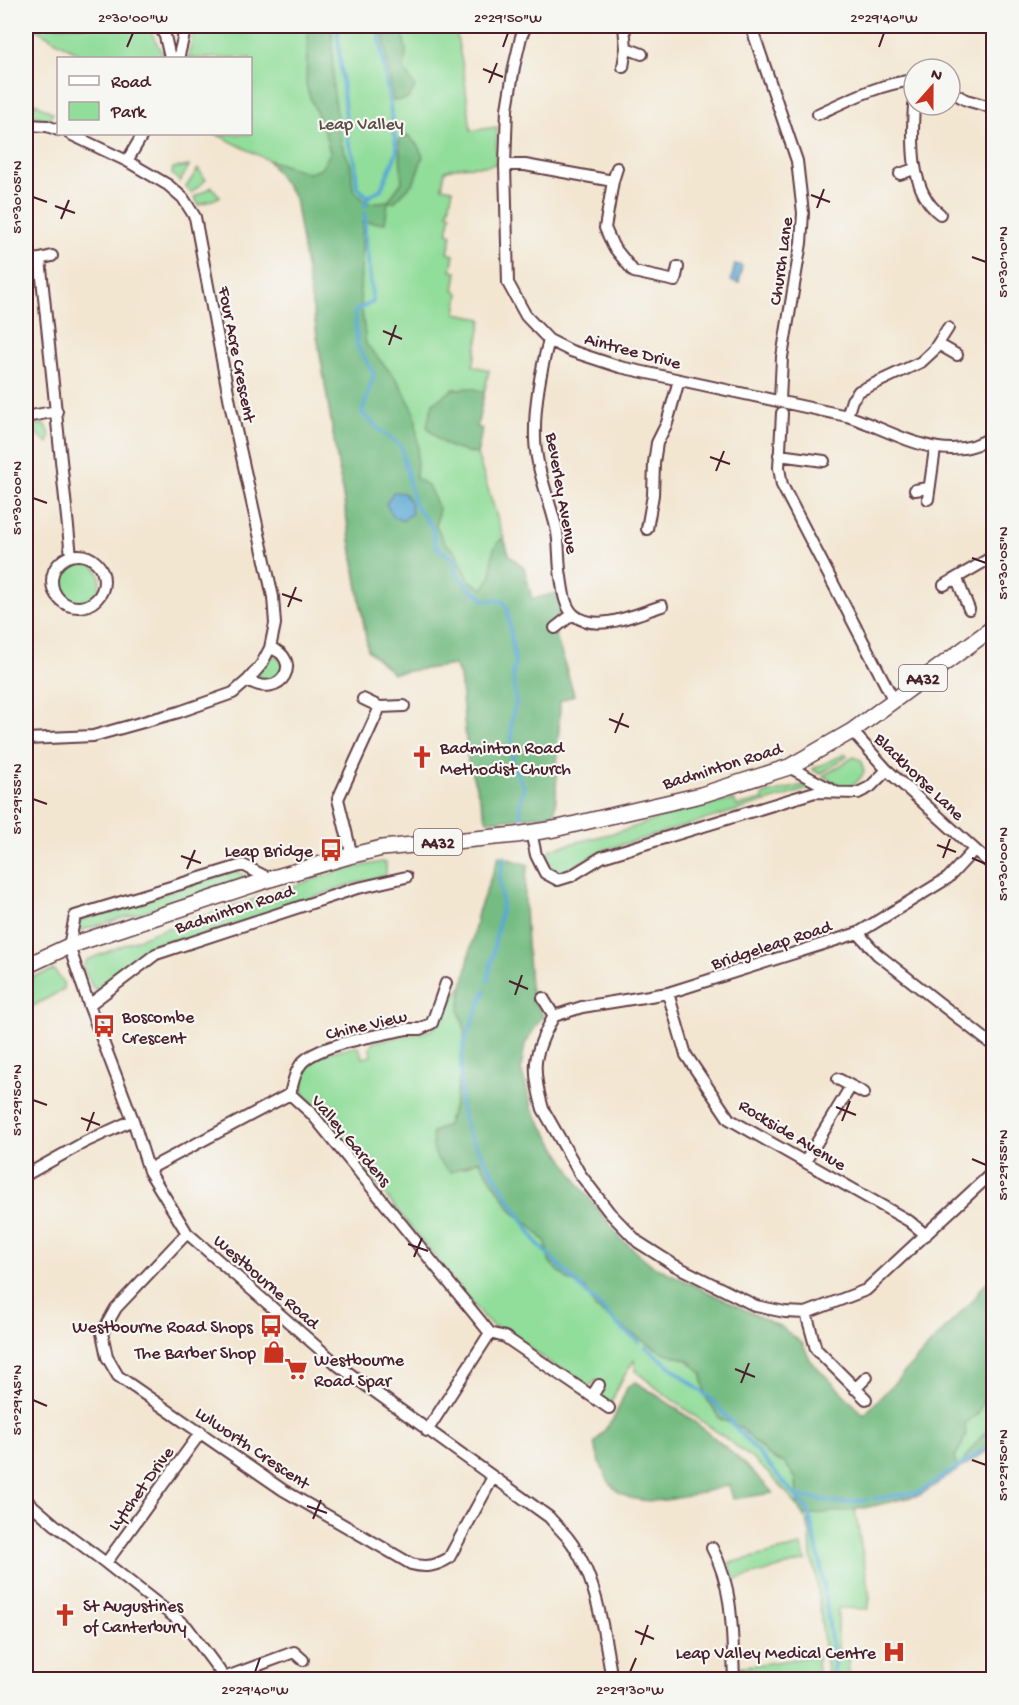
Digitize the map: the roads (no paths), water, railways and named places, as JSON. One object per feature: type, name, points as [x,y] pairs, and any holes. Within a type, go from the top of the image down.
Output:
[{"type":"main road","name":"Badminton Road","points":[[26,966],[69,946],[270,879],[382,848],[531,832],[587,822],[690,797],[789,767],[852,731],[993,627]]},
{"type":"street","points":[[159,26],[165,36],[170,57]]},
{"type":"street","points":[[178,57],[186,26]]},
{"type":"street","name":"Aintree Drive","points":[[526,26],[516,57],[507,109],[505,165],[508,283],[526,316],[549,340],[571,351],[620,368],[847,416],[910,442],[935,448],[967,448],[993,435]]},
{"type":"street","points":[[623,67],[626,48],[624,26]]},
{"type":"street","name":"Church Lane","points":[[751,26],[797,161],[803,213],[801,243],[782,357],[780,401]]},
{"type":"street","points":[[626,48],[642,54]]},
{"type":"street","points":[[818,114],[866,92],[902,82]]},
{"type":"street","points":[[962,98],[993,108]]},
{"type":"street","points":[[913,117],[912,137],[915,169],[928,201],[940,214]]},
{"type":"street","points":[[26,124],[57,130]]},
{"type":"street","name":"Four Acre Crescent","points":[[26,739],[93,736],[178,712],[233,693],[261,665],[270,648],[275,624],[273,597],[231,408],[195,217],[183,198],[168,185],[127,161],[72,135]]},
{"type":"street","points":[[127,161],[142,135]]},
{"type":"street","points":[[505,165],[525,165],[613,181]]},
{"type":"street","points":[[617,168],[605,228],[619,255],[634,272],[648,276],[675,281],[678,267]]},
{"type":"street","points":[[900,174],[915,169]]},
{"type":"street","points":[[26,260],[52,256]]},
{"type":"street","points":[[40,259],[71,556]]},
{"type":"street","points":[[847,416],[852,400],[859,391],[921,362],[934,350],[948,328]]},
{"type":"street","name":"Beverley Avenue","points":[[549,340],[536,398],[536,455],[557,530],[564,597],[573,614]]},
{"type":"street","points":[[938,344],[957,355]]},
{"type":"street","points":[[647,529],[653,495],[657,443],[668,423],[679,380]]},
{"type":"street","points":[[26,417],[57,411]]},
{"type":"street","points":[[782,413],[778,468],[782,485],[893,699]]},
{"type":"street","points":[[915,490],[928,493],[935,448]]},
{"type":"street","points":[[779,455],[824,461]]},
{"type":"street","points":[[84,555],[92,559],[98,563],[104,574],[104,586],[99,598],[89,605],[78,608],[69,606],[55,595],[52,584],[53,573],[61,561],[71,556],[84,555]]},
{"type":"street","points":[[944,585],[993,556]]},
{"type":"street","points":[[957,579],[969,609]]},
{"type":"street","points":[[555,628],[573,614],[585,621],[603,622],[622,620],[644,605],[662,606]]},
{"type":"street","points":[[248,680],[263,687],[275,686],[284,678],[288,667],[286,659],[277,650],[270,648]]},
{"type":"street","points":[[363,699],[380,707],[404,706]]},
{"type":"street","points":[[352,856],[338,799],[380,707]]},
{"type":"street","name":"Blackhorse Lane","points":[[852,731],[886,770],[993,867]]},
{"type":"street","points":[[789,767],[837,792]]},
{"type":"street","points":[[531,832],[536,855],[545,873],[558,880],[571,876],[602,857],[815,792],[858,793],[870,787],[886,770]]},
{"type":"street","name":"Bridgeleap Road","points":[[554,1016],[582,1007],[668,993],[858,933],[948,878],[974,850]]},
{"type":"street","name":"Badminton Road","points":[[69,946],[75,916],[243,865],[270,879]]},
{"type":"street","name":"Badminton Road","points":[[89,1005],[156,954],[354,889],[406,877]]},
{"type":"street","points":[[858,933],[877,954],[993,1046]]},
{"type":"street","name":"Westbourne Road","points":[[69,946],[149,1169],[187,1233],[339,1366],[549,1517],[569,1539],[582,1562],[602,1621],[612,1680]]},
{"type":"street","name":"Chine View","points":[[290,1095],[296,1073],[303,1061],[325,1048],[407,1029],[420,1029],[432,1023],[446,983]]},
{"type":"street","name":"Rockside Avenue","points":[[668,993],[686,1055],[729,1119],[909,1221],[926,1235]]},
{"type":"street","points":[[543,998],[554,1016],[541,1039],[535,1060],[540,1098],[543,1109],[580,1174],[609,1212],[638,1242],[674,1265],[756,1306],[785,1312],[806,1313],[866,1290],[993,1172]]},
{"type":"street","points":[[838,1079],[864,1093]]},
{"type":"street","points":[[805,1162],[851,1086]]},
{"type":"street","name":"Valley Gardens","points":[[149,1169],[290,1095],[312,1114],[490,1333],[505,1337],[609,1408]]},
{"type":"street","points":[[26,1175],[85,1142],[133,1120]]},
{"type":"street","name":"Lulworth Crescent","points":[[187,1233],[116,1308],[102,1333],[107,1357],[118,1376],[283,1490],[411,1564],[423,1567],[438,1564],[449,1558],[493,1477]]},
{"type":"street","points":[[806,1313],[816,1349],[866,1399]]},
{"type":"street","points":[[427,1431],[490,1333]]},
{"type":"street","points":[[855,1389],[867,1377]]},
{"type":"street","points":[[592,1396],[599,1385]]},
{"type":"street","name":"Lytchet Drive","points":[[106,1563],[201,1432]]},
{"type":"street","points":[[26,1500],[55,1526],[187,1627],[224,1679],[294,1652],[303,1660]]},
{"type":"street","points":[[712,1548],[726,1584],[731,1614],[734,1680]]},
{"type":"water","points":[[735,264],[742,266],[739,283],[731,281]]},
{"type":"water","points":[[393,492],[404,493],[410,502],[412,513],[403,521],[393,517],[386,504]]},
{"type":"waterway","points":[[338,26],[348,141],[355,163],[357,187],[368,197]]},
{"type":"waterway","points":[[365,206],[368,197],[381,189],[397,152],[378,26]]},
{"type":"waterway","points":[[365,213],[365,238],[373,302],[355,311],[357,346],[374,374],[362,413],[401,446],[414,504],[432,527],[436,547],[458,562],[455,572],[473,592],[479,594],[484,600],[503,601],[507,608],[515,661],[513,677],[516,702],[511,723],[513,765],[524,787],[520,803],[521,817]]},
{"type":"waterway","points":[[488,981],[502,904],[500,879],[504,857]]},
{"type":"waterway","points":[[485,991],[464,1043],[461,1061],[461,1106],[468,1133],[537,1243],[618,1325],[639,1342]]},
{"type":"waterway","points":[[646,1347],[711,1399],[808,1510],[821,1566],[834,1662],[833,1680]]},
{"type":"waterway","points":[[874,1499],[920,1492],[994,1443]]},
{"type":"waterway","points":[[797,1496],[843,1503],[867,1500]]},
{"type":"place","name":"Badminton Road Methodist Church","points":[[422,757]]},
{"type":"place","name":"Leap Bridge","points":[[331,850]]},
{"type":"place","name":"Boscombe Crescent","points":[[104,1026]]},
{"type":"place","name":"Westbourne Road Shops","points":[[271,1326]]},
{"type":"place","name":"The Barber Shop","points":[[274,1352]]},
{"type":"place","name":"Westbourne Road Spar","points":[[296,1369]]},
{"type":"place","name":"St Augustines of Canterbury","points":[[65,1615]]},
{"type":"place","name":"Leap Valley Medical Centre","points":[[894,1652]]},
{"type":"park label","name":"Leap Valley","points":[[361,123]]}]
